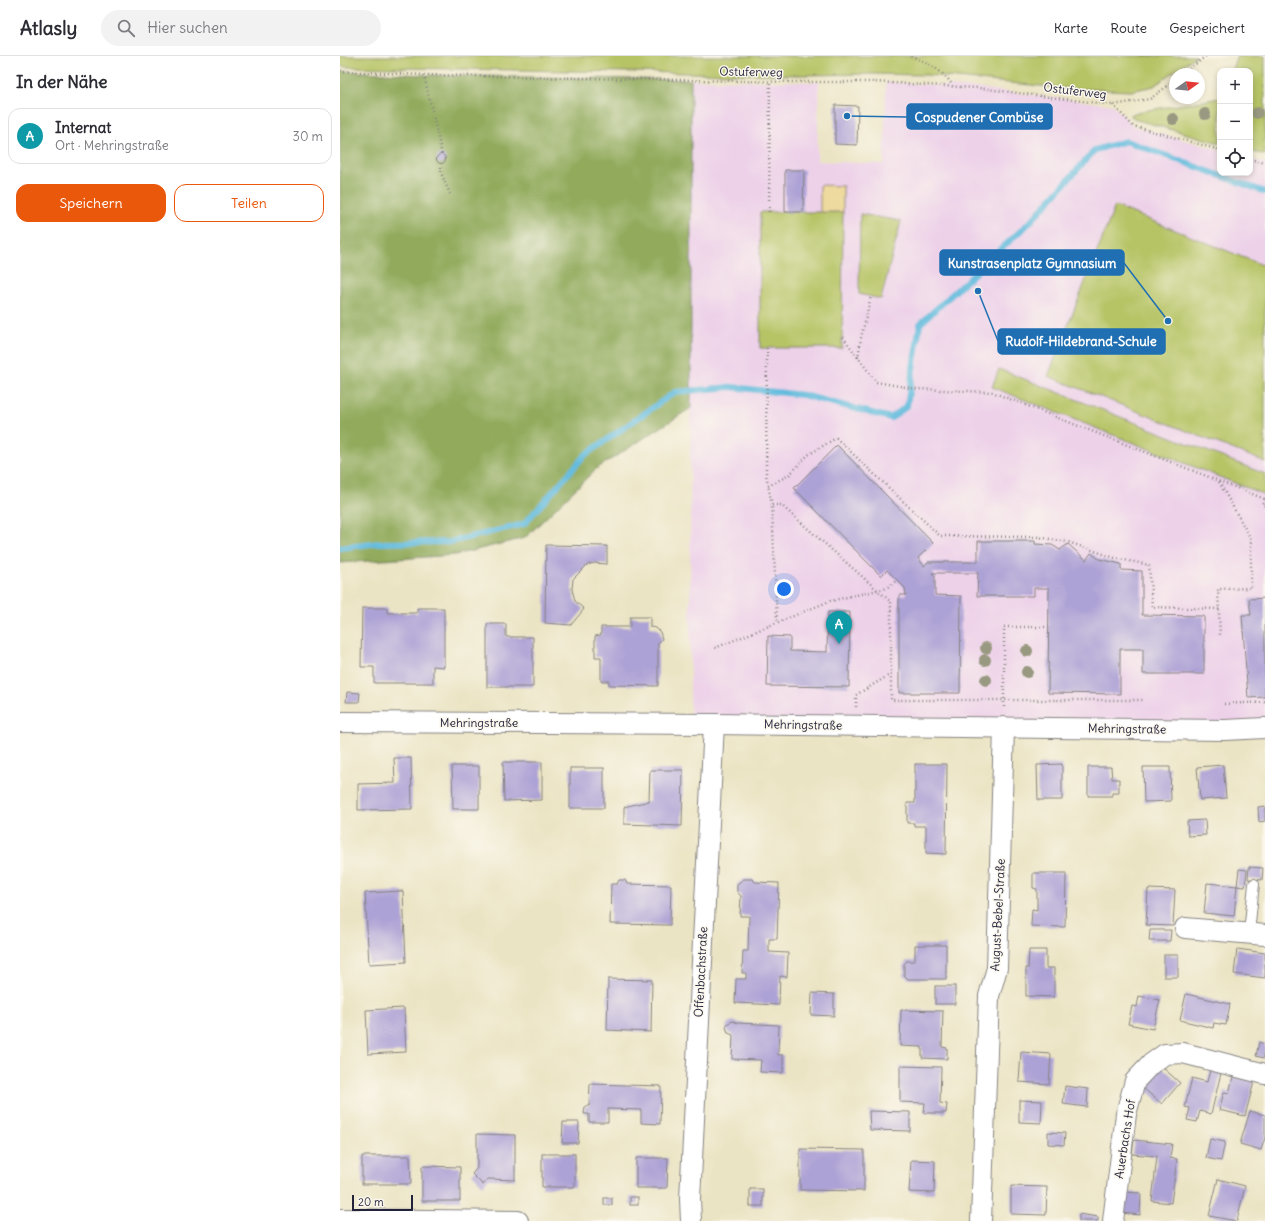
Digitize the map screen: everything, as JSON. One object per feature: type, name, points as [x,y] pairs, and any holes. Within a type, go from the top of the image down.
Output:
[{"type":"street","name":"Mehringstraße","points":[[340,722],[714,724],[1225,730],[1265,728]]},
{"type":"street","name":"Offenbachstraße","points":[[691,1221],[691,1183],[714,724]]},
{"type":"street","name":"August-Bebel-Straße","points":[[981,1221],[989,996],[997,968],[1004,728]]},
{"type":"street","points":[[1185,928],[1257,934]]},
{"type":"street","name":"Auerbachs Hof","points":[[1114,1221],[1126,1114],[1135,1081],[1151,1064],[1165,1054],[1183,1053],[1265,1074]]},
{"type":"street","points":[[340,1219],[518,1221]]},
{"type":"lane","points":[[1254,884],[1257,934]]},
{"type":"path","points":[[911,56],[932,65],[948,77],[953,86]]},
{"type":"path","points":[[1191,68],[1206,56]]},
{"type":"path","name":"Ostuferweg","points":[[340,71],[424,75],[874,82],[978,88],[1112,105],[1150,99],[1169,85]]},
{"type":"path","points":[[424,75],[442,155]]},
{"type":"path","points":[[769,212],[770,81]]},
{"type":"path","points":[[1112,105],[1133,126],[1217,149]]},
{"type":"path","points":[[1253,160],[1265,163]]},
{"type":"path","points":[[441,163],[441,173],[450,194]]},
{"type":"path","points":[[858,358],[871,296]]},
{"type":"path","points":[[842,337],[876,382],[917,389],[992,392],[1265,499],[1262,504],[1265,506]]},
{"type":"path","points":[[767,348],[768,400],[766,474],[772,505],[777,623]]},
{"type":"path","points":[[768,486],[790,474],[808,455],[836,438],[940,536],[1038,538],[1068,542],[1115,558],[1150,565],[1152,607],[1219,608]]},
{"type":"path","points":[[1219,481],[1252,539],[1251,588],[1218,589],[1220,637]]},
{"type":"path","points":[[772,505],[781,505],[891,602],[891,700],[1144,700]]},
{"type":"path","points":[[715,648],[830,601],[887,588],[897,580]]},
{"type":"path","points":[[1004,728],[1004,627],[1049,626]]},
{"type":"path","points":[[856,726],[856,695],[891,674]]},
{"type":"path","points":[[1224,704],[1265,702]]},
{"type":"shaded area","points":[[691,80],[819,82],[817,161],[884,164],[886,82],[978,88],[1113,105],[1133,126],[1217,149],[1217,176],[1253,176],[1253,160],[1265,163],[1265,728],[690,724]]},
{"type":"green space","points":[[340,56],[1196,56],[1179,68],[1169,68],[1169,75],[1154,86],[1131,91],[1062,88],[926,75],[798,75],[340,66]]},
{"type":"green space","points":[[1237,56],[1265,56],[1265,155],[1253,152],[1253,68],[1232,68]]},
{"type":"green space","points":[[340,71],[424,75],[691,80],[691,408],[596,469],[525,538],[455,555],[340,563]]},
{"type":"green space","points":[[1217,99],[1217,142],[1137,120],[1130,115],[1137,112],[1184,104],[1205,104],[1205,101]]},
{"type":"green space","points":[[1115,206],[1265,266],[1265,462],[1048,376]]},
{"type":"green space","points":[[760,212],[843,212],[842,348],[760,348]]},
{"type":"green space","points":[[860,214],[901,221],[881,299],[859,294]]},
{"type":"green space","points":[[999,369],[1265,474],[1265,495],[992,387]]},
{"type":"sand","points":[[820,185],[843,186],[843,212],[820,212]]},
{"type":"building","points":[[835,105],[858,106],[857,145],[835,144]]},
{"type":"building","points":[[439,155],[443,155],[445,159],[443,163],[439,163],[437,161],[437,157]]},
{"type":"building","points":[[785,170],[804,170],[803,212],[785,212]]},
{"type":"building","points":[[837,445],[933,543],[918,558],[924,566],[928,562],[978,562],[978,541],[1035,541],[1035,544],[1052,545],[1060,550],[1068,544],[1086,560],[1091,553],[1099,559],[1121,564],[1121,570],[1142,571],[1142,615],[1204,616],[1204,674],[1143,674],[1143,649],[1120,649],[1120,694],[1048,693],[1049,588],[1034,588],[1034,596],[977,596],[978,573],[932,573],[935,576],[935,595],[961,596],[960,693],[899,693],[899,595],[906,595],[905,588],[887,570],[881,576],[794,488]]},
{"type":"building","points":[[546,545],[607,546],[607,564],[594,563],[587,565],[573,579],[572,589],[575,601],[584,609],[571,625],[545,623]]},
{"type":"building","points":[[1265,598],[1265,697],[1248,698],[1242,615],[1251,615],[1249,599]]},
{"type":"building","points":[[362,608],[387,608],[387,613],[417,613],[417,608],[444,608],[444,667],[433,666],[433,683],[374,683],[374,667],[361,667]]},
{"type":"building","points":[[828,612],[850,612],[849,687],[767,686],[768,636],[790,637],[790,651],[827,652]]},
{"type":"building","points":[[630,617],[650,617],[650,627],[656,628],[660,632],[662,639],[658,643],[658,686],[609,685],[609,681],[601,681],[601,657],[595,657],[595,636],[601,635],[601,627],[630,627]]},
{"type":"building","points":[[487,624],[506,624],[506,637],[533,637],[533,687],[487,687]]},
{"type":"building","points":[[347,692],[360,693],[359,702],[346,702]]},
{"type":"building","points":[[394,758],[411,758],[412,809],[358,810],[358,784],[395,783]]},
{"type":"building","points":[[503,762],[542,762],[542,800],[504,801]]},
{"type":"building","points":[[915,764],[947,764],[946,854],[926,853],[926,826],[914,826],[914,823],[907,823],[907,803],[915,803]]},
{"type":"building","points":[[1062,764],[1062,800],[1038,800],[1037,765]]},
{"type":"building","points":[[1223,765],[1226,798],[1200,800],[1197,767]]},
{"type":"building","points":[[452,766],[479,766],[479,809],[453,809]]},
{"type":"building","points":[[1088,767],[1111,767],[1112,779],[1119,779],[1119,793],[1112,793],[1112,796],[1088,796]]},
{"type":"building","points":[[1143,767],[1170,767],[1171,801],[1144,802]]},
{"type":"building","points":[[570,768],[604,768],[604,808],[570,808]]},
{"type":"building","points":[[650,770],[683,770],[682,826],[624,824],[624,807],[649,801]]},
{"type":"building","points":[[1265,806],[1265,821],[1259,822],[1258,807]]},
{"type":"building","points":[[1205,820],[1206,835],[1188,836],[1187,821]]},
{"type":"building","points":[[1249,867],[1263,868],[1262,880],[1248,879]]},
{"type":"building","points":[[1239,869],[1247,870],[1245,887],[1237,886]]},
{"type":"building","points":[[1033,873],[1066,873],[1065,927],[1031,926],[1032,909],[1037,910],[1037,889],[1033,888]]},
{"type":"building","points":[[744,879],[752,879],[755,882],[779,883],[777,939],[769,939],[769,952],[788,953],[787,977],[780,976],[779,1005],[735,1003],[736,979],[746,979],[746,973],[742,973],[743,951],[748,951],[749,916],[740,916],[741,896],[737,892],[737,884]]},
{"type":"building","points":[[619,880],[625,880],[627,884],[671,885],[670,925],[610,924],[611,884],[617,884]]},
{"type":"building","points":[[1207,883],[1237,886],[1234,916],[1204,913]]},
{"type":"building","points":[[1148,889],[1175,890],[1173,926],[1146,925]]},
{"type":"building","points":[[403,891],[406,962],[369,964],[365,893]]},
{"type":"building","points":[[1150,930],[1171,930],[1170,941],[1149,941]]},
{"type":"building","points":[[915,945],[946,945],[946,979],[908,979],[904,975],[904,964],[907,961],[915,961]]},
{"type":"building","points":[[1237,949],[1265,953],[1265,978],[1234,974]]},
{"type":"building","points":[[1029,950],[1046,950],[1046,968],[1054,968],[1054,997],[1026,996],[1026,968],[1028,968]]},
{"type":"building","points":[[1164,955],[1178,955],[1178,977],[1164,977]]},
{"type":"building","points":[[608,979],[652,980],[651,1032],[607,1030]]},
{"type":"building","points":[[935,986],[955,986],[955,1004],[935,1004]]},
{"type":"building","points":[[812,993],[834,994],[834,1016],[811,1015]]},
{"type":"building","points":[[1186,994],[1230,1004],[1226,1025],[1214,1023],[1213,1028],[1180,1020]]},
{"type":"building","points":[[1139,996],[1160,1000],[1153,1029],[1128,1024],[1132,1006],[1137,1007]]},
{"type":"building","points":[[404,1008],[406,1052],[368,1054],[366,1010]]},
{"type":"building","points":[[901,1010],[943,1011],[942,1047],[947,1048],[947,1059],[922,1058],[922,1047],[900,1046]]},
{"type":"building","points":[[733,1021],[738,1023],[779,1025],[778,1055],[783,1055],[783,1073],[760,1072],[761,1060],[732,1059],[733,1035],[728,1033],[726,1027],[728,1023]]},
{"type":"building","points":[[1259,1042],[1265,1044],[1264,1058],[1256,1056]]},
{"type":"building","points":[[1021,1052],[1051,1054],[1049,1084],[1019,1082]]},
{"type":"building","points":[[900,1066],[941,1067],[940,1103],[947,1104],[946,1113],[924,1113],[925,1103],[900,1102]]},
{"type":"building","points":[[1161,1066],[1180,1083],[1162,1104],[1143,1088]]},
{"type":"building","points":[[1210,1070],[1221,1073],[1211,1114],[1200,1111],[1197,1122],[1187,1120],[1190,1108],[1185,1107],[1192,1078],[1207,1082]]},
{"type":"building","points":[[1234,1073],[1255,1078],[1245,1116],[1219,1110],[1224,1092],[1229,1093]]},
{"type":"building","points":[[590,1084],[661,1086],[660,1124],[641,1123],[641,1110],[608,1109],[608,1122],[589,1122],[589,1114],[584,1114],[585,1106],[589,1106]]},
{"type":"building","points":[[1065,1086],[1088,1089],[1087,1107],[1063,1104]]},
{"type":"building","points":[[1019,1100],[1042,1101],[1041,1123],[1019,1122]]},
{"type":"building","points":[[869,1111],[910,1112],[910,1131],[870,1130]]},
{"type":"building","points":[[1250,1111],[1265,1115],[1265,1138],[1261,1150],[1240,1144]]},
{"type":"building","points":[[563,1122],[579,1122],[578,1143],[562,1143]]},
{"type":"building","points":[[1048,1132],[1065,1133],[1064,1145],[1048,1144]]},
{"type":"building","points":[[477,1134],[515,1135],[515,1180],[488,1179],[483,1185],[472,1174],[477,1168]]},
{"type":"building","points":[[1210,1139],[1225,1142],[1221,1161],[1206,1158]]},
{"type":"building","points":[[1134,1140],[1172,1144],[1170,1158],[1177,1159],[1171,1203],[1152,1201],[1157,1156],[1132,1154]]},
{"type":"building","points":[[800,1149],[864,1150],[864,1191],[800,1190]]},
{"type":"building","points":[[542,1154],[575,1154],[575,1187],[542,1187]]},
{"type":"building","points":[[362,1156],[410,1156],[411,1184],[362,1184]]},
{"type":"building","points":[[636,1158],[668,1158],[667,1188],[636,1188]]},
{"type":"building","points":[[911,1160],[935,1161],[934,1193],[909,1192]]},
{"type":"building","points":[[422,1166],[460,1167],[460,1201],[422,1201]]},
{"type":"building","points":[[1218,1179],[1245,1186],[1237,1221],[1209,1216]]},
{"type":"building","points":[[1011,1186],[1047,1187],[1046,1215],[1011,1214]]},
{"type":"building","points":[[750,1189],[763,1189],[763,1206],[750,1206]]},
{"type":"building","points":[[1124,1192],[1141,1193],[1140,1215],[1122,1213]]},
{"type":"building","points":[[630,1197],[638,1197],[638,1205],[630,1205]]},
{"type":"building","points":[[604,1198],[612,1198],[612,1205],[604,1205]]},
{"type":"building","points":[[1079,1214],[1098,1217],[1098,1221],[1079,1221]]},
{"type":"waterway","points":[[340,548],[379,543],[450,542],[524,524],[585,455],[675,392],[731,387],[803,395],[891,418],[907,406],[920,324],[1030,222],[1095,150],[1126,141],[1265,192]]},
{"type":"place","name":"Cospudener Combüse","points":[[847,116]]},
{"type":"place","name":"Rudolf-Hildebrand-Schule","points":[[978,291]]},
{"type":"place","name":"Kunstrasenplatz Gymnasium","points":[[1168,321]]},
{"type":"place","name":"Internat","points":[[839,644]]}]
